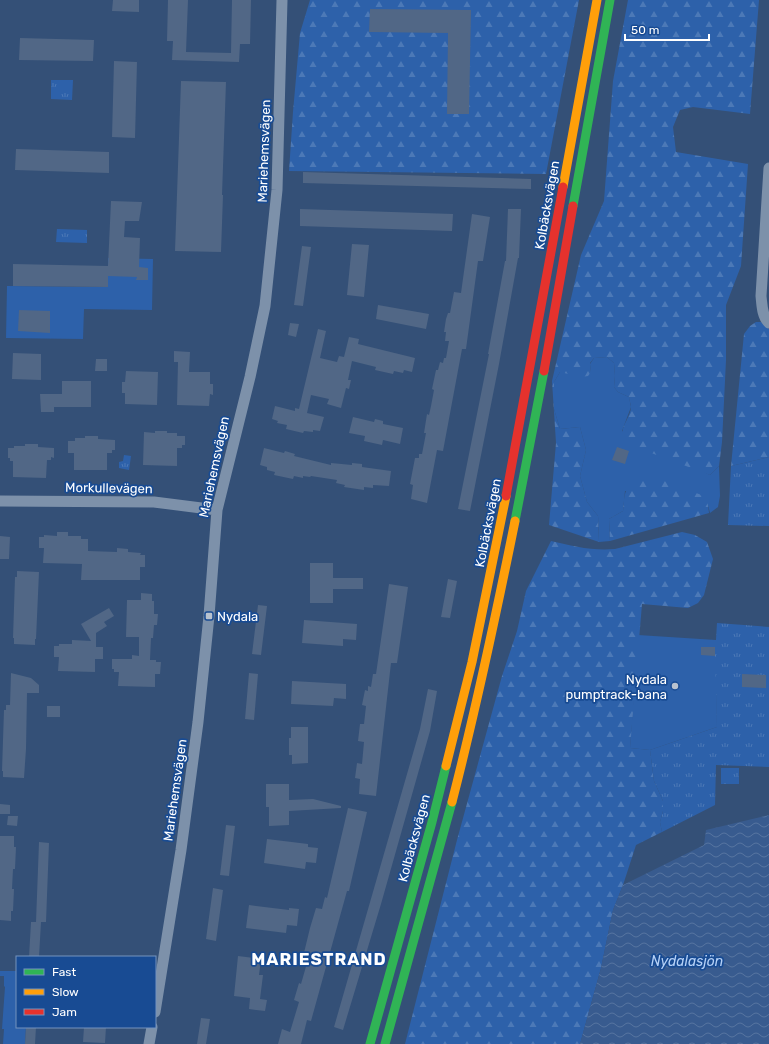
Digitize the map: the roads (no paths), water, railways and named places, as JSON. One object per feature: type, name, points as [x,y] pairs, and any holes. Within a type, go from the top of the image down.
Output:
[{"type":"highway","name":"Kolbäcksvägen","points":[[370,1044],[432,822],[486,602],[521,422],[597,0]]},
{"type":"highway","name":"Kolbäcksvägen","points":[[385,1044],[464,755],[500,598],[535,423],[610,0]]},
{"type":"street","name":"Mariehemsvägen","points":[[156,1006],[181,850],[198,722],[209,616],[217,510],[250,377],[265,306],[277,190],[282,0]]},
{"type":"street","points":[[769,168],[761,296],[764,316],[766,321],[769,323]]},
{"type":"street","name":"Morkullevägen","points":[[0,501],[154,502],[217,510]]},
{"type":"street","points":[[150,1044],[152,1028]]},
{"type":"water","name":"Nydalasjön","points":[[769,815],[769,1044],[580,1044],[601,968],[613,910],[623,885],[704,845],[706,830]]},
{"type":"place","name":"Nydala","points":[[209,616]]},
{"type":"place","name":"Nydala pumptrack-bana","points":[[675,686]]},
{"type":"district","name":"MARIESTRAND","points":[[319,959]]}]
